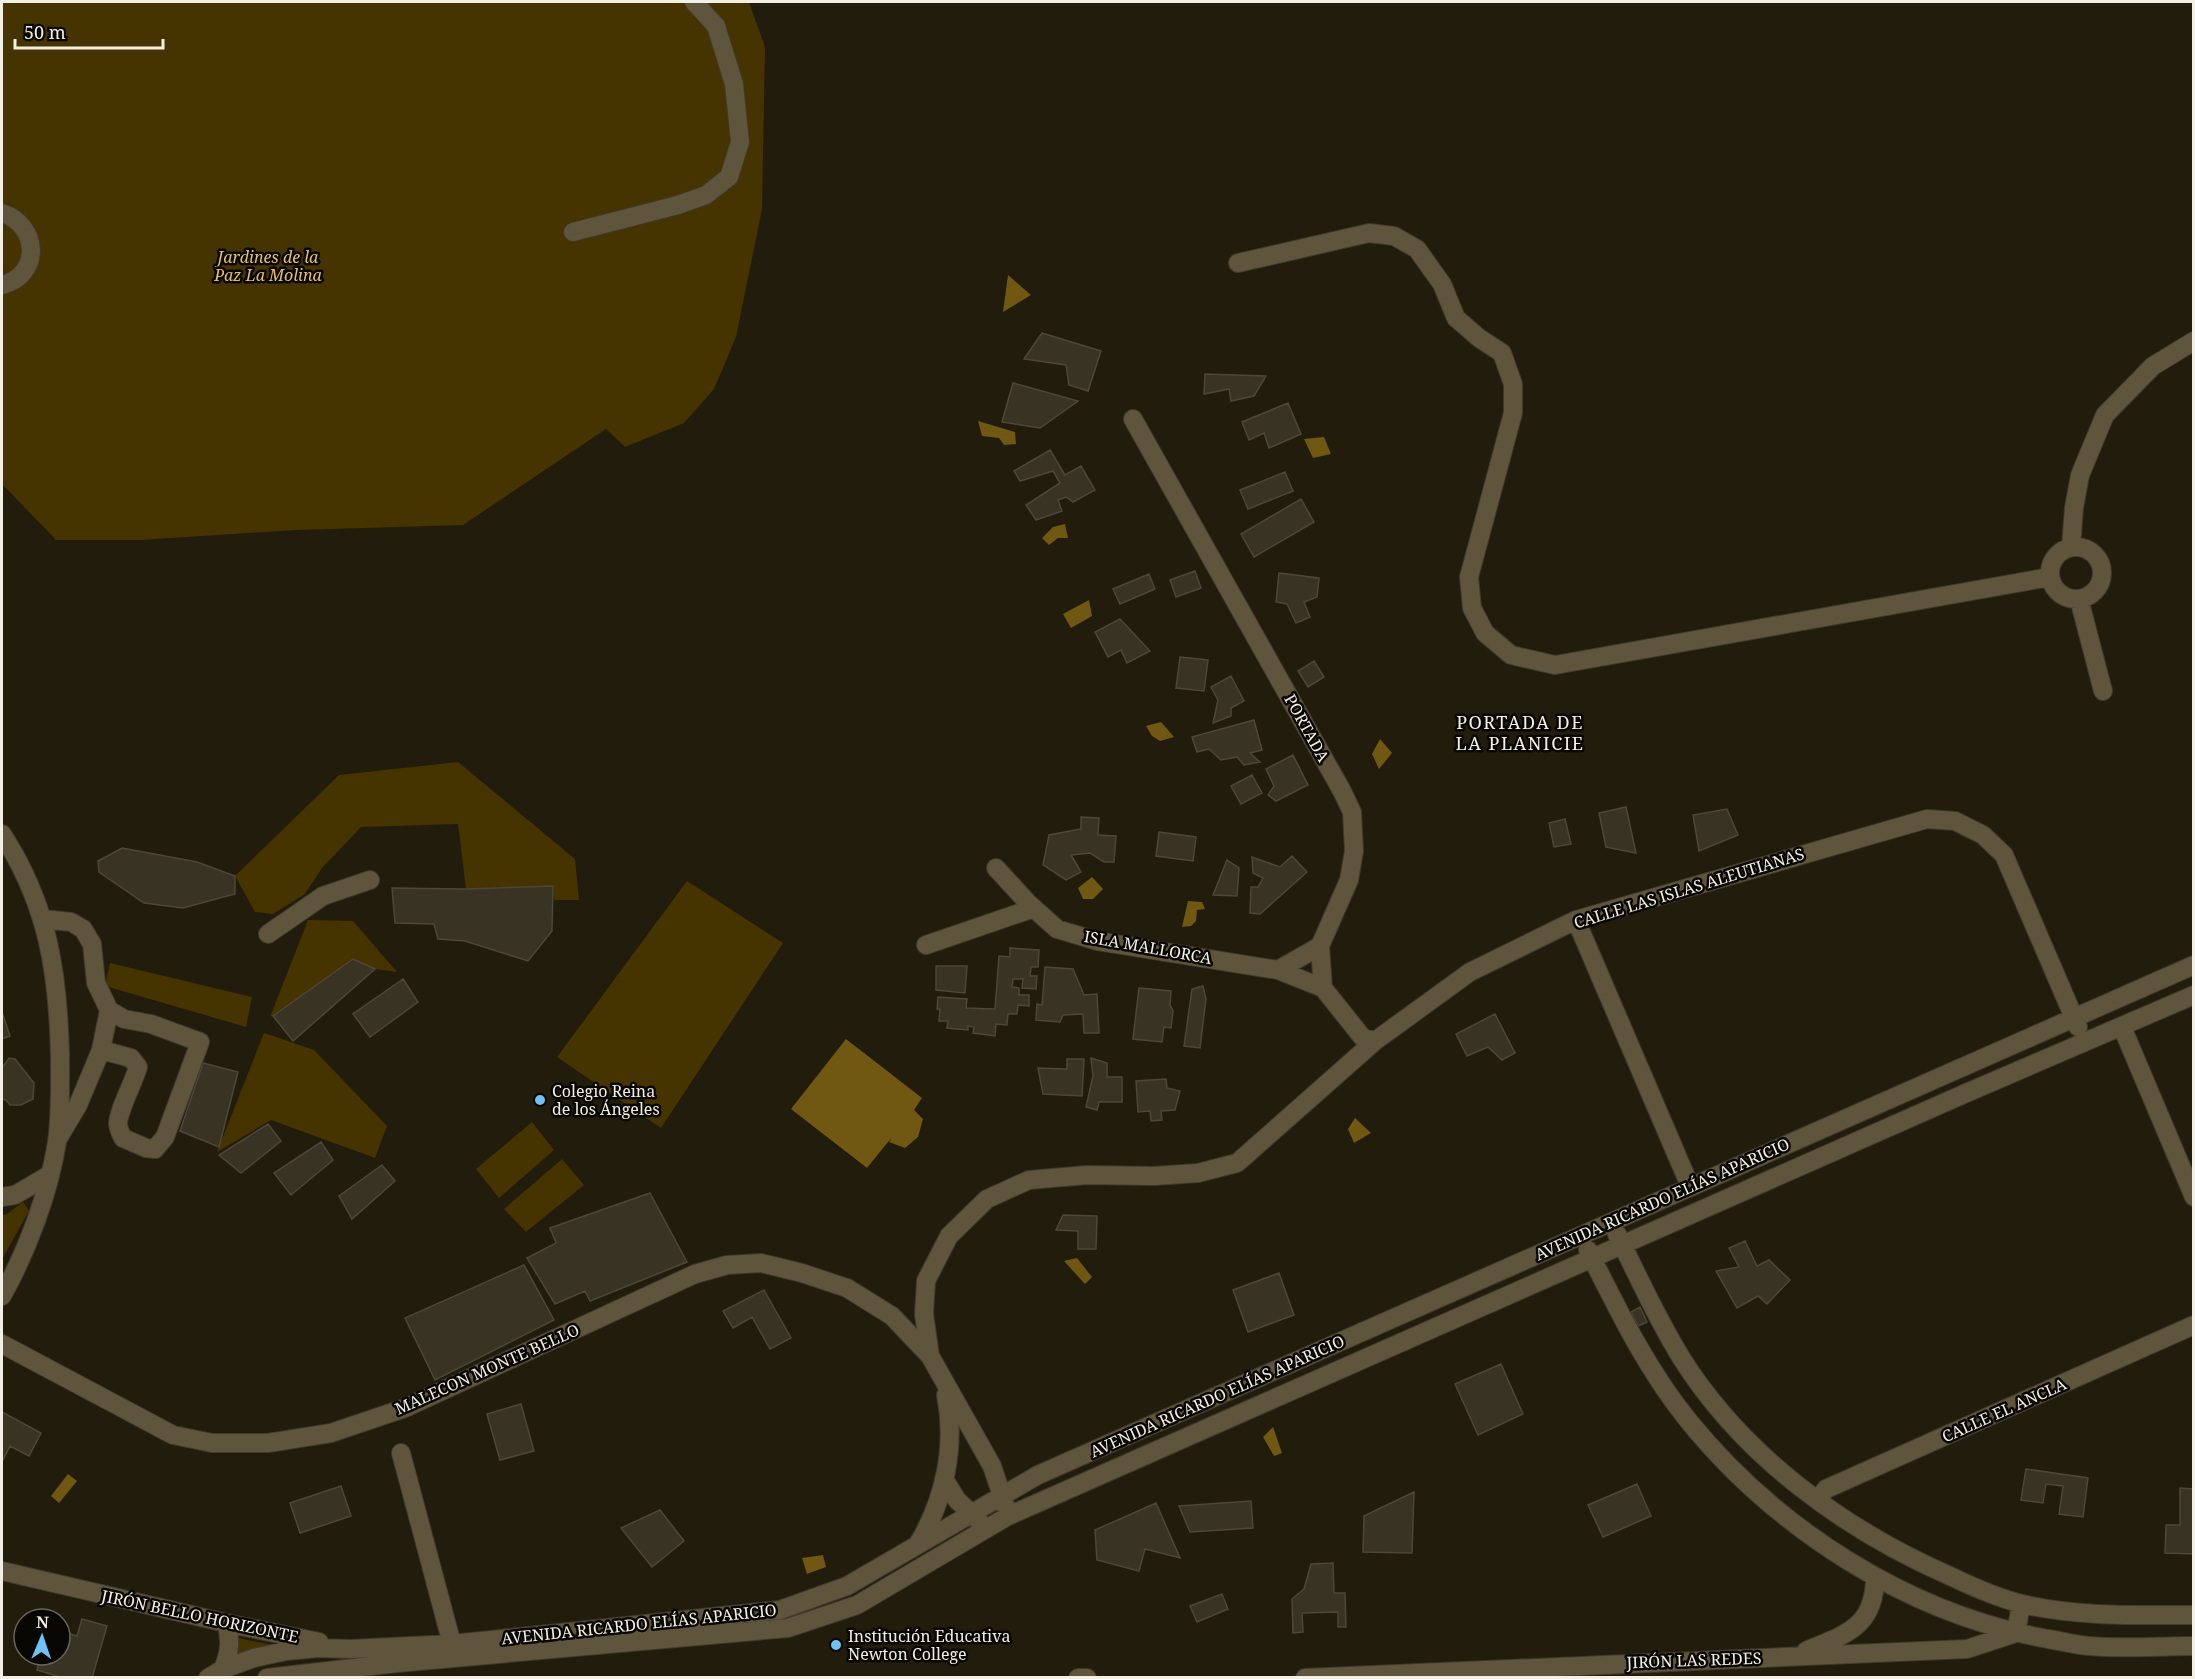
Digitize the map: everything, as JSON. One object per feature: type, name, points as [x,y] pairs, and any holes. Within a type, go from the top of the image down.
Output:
[{"type":"street","points":[[573,232],[678,205],[706,195],[729,177],[740,142],[734,84],[716,26],[694,2]]},
{"type":"street","points":[[2,213],[20,223],[31,244],[26,268],[18,278],[2,285]]},
{"type":"street","points":[[1238,263],[1369,233],[1394,237],[1417,249],[1442,284],[1456,318],[1479,338],[1502,353],[1513,384],[1513,412],[1469,577],[1472,608],[1485,633],[1511,655],[1555,665],[2050,577]]},
{"type":"street","points":[[2071,548],[2074,508],[2080,475],[2105,415],[2153,366],[2193,341]]},
{"type":"street","name":"PORTADA","points":[[1133,419],[1352,812],[1354,851],[1349,880],[1320,946],[1323,988]]},
{"type":"street","points":[[2071,548],[2087,549],[2100,561],[2102,569],[2099,585],[2087,597],[2079,599],[2057,591],[2050,577],[2055,558],[2062,551],[2071,548]]},
{"type":"street","points":[[2079,599],[2103,691]]},
{"type":"street","name":"CALLE LAS ISLAS ALEUTIANAS","points":[[930,1356],[924,1314],[926,1281],[949,1236],[987,1199],[1029,1180],[1087,1175],[1154,1176],[1198,1173],[1237,1162],[1375,1041],[1470,972],[1576,920],[1927,819],[1955,821],[1983,835],[2004,855],[2084,1042]]},
{"type":"street","points":[[2,834],[20,863],[43,919],[54,966],[59,1015],[60,1084],[57,1142],[49,1175],[32,1230],[2,1296]]},
{"type":"street","name":"ISLA MALLORCA","points":[[996,868],[1057,929],[1097,941],[1278,970],[1323,988]]},
{"type":"street","points":[[268,934],[323,896],[370,880]]},
{"type":"street","points":[[926,945],[1034,908]]},
{"type":"street","points":[[43,919],[71,922],[83,929],[92,944],[96,982],[109,1010],[124,1019],[151,1024],[200,1042],[165,1137],[155,1149],[146,1148],[123,1138],[118,1123],[138,1067],[131,1058],[100,1050]]},
{"type":"street","points":[[1576,920],[1690,1186]]},
{"type":"street","points":[[1278,970],[1320,946]]},
{"type":"street","name":"AVENIDA RICARDO ELÍAS APARICIO","points":[[216,1673],[254,1658],[318,1648],[350,1649],[452,1644],[780,1610],[847,1586],[1038,1475],[2193,965]]},
{"type":"street","points":[[1323,988],[1364,1038],[1375,1041]]},
{"type":"street","name":"AVENIDA RICARDO ELÍAS APARICIO","points":[[267,1677],[788,1628],[857,1605],[1008,1516],[2193,995]]},
{"type":"street","points":[[57,1142],[78,1105],[100,1050],[109,1010]]},
{"type":"street","points":[[2122,1027],[2193,1197]]},
{"type":"street","points":[[2,1197],[15,1195],[49,1175]]},
{"type":"street","points":[[1611,1222],[1652,1307],[1682,1360],[1712,1400],[1744,1437],[1786,1474],[1864,1532],[1913,1560],[1966,1584],[2021,1604],[2090,1615],[2193,1615]]},
{"type":"street","points":[[1580,1235],[1657,1377],[1686,1418],[1726,1464],[1767,1501],[1847,1560],[1875,1577],[1935,1605],[2016,1633],[2089,1646],[2193,1646]]},
{"type":"street","name":"MALECON MONTE BELLO","points":[[2,1344],[173,1435],[212,1443],[268,1443],[331,1433],[405,1408],[695,1274],[727,1265],[761,1263],[802,1273],[847,1288],[892,1316],[930,1356],[992,1466],[1008,1516]]},
{"type":"street","name":"CALLE EL ANCLA","points":[[1818,1500],[1826,1489],[2193,1325]]},
{"type":"street","points":[[2170,1336],[2193,1336]]},
{"type":"street","name":"MALECON MONTE BELLO","points":[[918,1545],[934,1513],[944,1479],[950,1446],[950,1413],[944,1381]]},
{"type":"street","points":[[401,1453],[452,1644]]},
{"type":"street","points":[[1086,1454],[1096,1477]]},
{"type":"street","points":[[992,1466],[1014,1477],[1038,1475]]},
{"type":"street","points":[[1767,1501],[1786,1474]]},
{"type":"street","points":[[944,1479],[957,1500],[987,1528]]},
{"type":"street","points":[[1847,1560],[1864,1532]]},
{"type":"street","name":"JIRÓN BELLO HORIZONTE","points":[[2,1571],[350,1649],[397,1663]]},
{"type":"street","name":"JIRÓN LAS REDES","points":[[1795,1656],[1842,1636],[1867,1616],[1873,1604],[1875,1577]]},
{"type":"street","points":[[2016,1633],[2021,1604]]},
{"type":"street","points":[[216,1673],[230,1653],[230,1636],[226,1623]]},
{"type":"street","name":"JIRÓN LAS REDES","points":[[1305,1677],[1967,1649],[2016,1633]]},
{"type":"street","points":[[1078,1677],[1087,1677]]},
{"type":"green space","name":"Jardines de la Paz La Molina","points":[[2,2],[749,2],[765,47],[762,209],[736,337],[714,389],[684,423],[625,447],[606,429],[463,525],[297,530],[140,540],[56,540],[2,484]]},
{"type":"green space","points":[[458,762],[575,859],[579,900],[554,900],[553,886],[466,889],[458,824],[361,827],[322,868],[305,894],[273,914],[255,912],[235,876],[339,775]]},
{"type":"green space","points":[[687,881],[783,943],[661,1128],[557,1057]]},
{"type":"green space","points":[[308,920],[353,921],[397,972],[375,969],[353,960],[270,1017]]},
{"type":"green space","points":[[110,963],[252,997],[246,1027],[105,986]]},
{"type":"green space","points":[[264,1033],[314,1050],[387,1126],[375,1158],[271,1120],[217,1152]]},
{"type":"green space","points":[[532,1122],[554,1150],[499,1198],[476,1169]]},
{"type":"green space","points":[[562,1159],[584,1185],[526,1232],[504,1209]]},
{"type":"green space","points":[[23,1202],[29,1211],[2,1259],[2,1215]]},
{"type":"green space","points":[[238,1638],[277,1646],[234,1658]]},
{"type":"shaded area","points":[[1008,275],[1031,295],[1003,312]]},
{"type":"shaded area","points":[[978,421],[1015,432],[1016,444],[1004,445],[999,438],[982,436]]},
{"type":"shaded area","points":[[1324,437],[1331,454],[1313,458],[1304,439]]},
{"type":"shaded area","points":[[1065,524],[1068,538],[1058,538],[1049,545],[1042,538],[1053,527]]},
{"type":"shaded area","points":[[1089,600],[1092,616],[1071,628],[1063,614]]},
{"type":"shaded area","points":[[1161,722],[1174,737],[1160,741],[1152,736],[1146,726]]},
{"type":"shaded area","points":[[1380,739],[1392,753],[1379,769],[1372,754]]},
{"type":"shaded area","points":[[1092,877],[1103,889],[1093,899],[1083,899],[1078,888]]},
{"type":"shaded area","points":[[1188,901],[1202,902],[1205,909],[1197,910],[1196,921],[1191,926],[1182,927]]},
{"type":"shaded area","points":[[846,1039],[922,1098],[914,1110],[923,1119],[918,1137],[905,1148],[889,1142],[892,1137],[867,1168],[791,1109]]},
{"type":"shaded area","points":[[1355,1118],[1371,1133],[1354,1143],[1348,1129]]},
{"type":"shaded area","points":[[1077,1258],[1092,1277],[1085,1284],[1064,1261]]},
{"type":"shaded area","points":[[1273,1427],[1282,1453],[1274,1456],[1263,1437]]},
{"type":"shaded area","points":[[68,1474],[77,1481],[59,1503],[51,1496]]},
{"type":"shaded area","points":[[823,1555],[826,1567],[807,1574],[802,1558]]},
{"type":"building","points":[[1042,333],[1101,351],[1088,391],[1069,385],[1066,365],[1024,359]]},
{"type":"building","points":[[1205,374],[1266,376],[1254,396],[1231,401],[1229,389],[1204,394]]},
{"type":"building","points":[[1013,383],[1078,401],[1040,428],[1002,422]]},
{"type":"building","points":[[1288,403],[1301,434],[1269,448],[1264,433],[1249,440],[1242,422]]},
{"type":"building","points":[[1050,450],[1065,475],[1081,466],[1095,490],[1073,502],[1066,497],[1058,500],[1062,511],[1036,520],[1026,505],[1060,483],[1053,471],[1020,481],[1014,471]]},
{"type":"building","points":[[1285,472],[1293,491],[1248,509],[1240,490]]},
{"type":"building","points":[[1301,499],[1314,522],[1254,557],[1241,534]]},
{"type":"building","points":[[1195,571],[1201,588],[1176,597],[1170,580]]},
{"type":"building","points":[[1279,573],[1319,578],[1317,597],[1304,602],[1310,617],[1296,623],[1287,604],[1276,602]]},
{"type":"building","points":[[1149,574],[1155,589],[1120,604],[1113,589]]},
{"type":"building","points":[[1120,619],[1150,651],[1127,663],[1121,650],[1108,657],[1095,632]]},
{"type":"building","points":[[1180,657],[1208,660],[1204,691],[1176,688]]},
{"type":"building","points":[[1314,661],[1324,677],[1308,687],[1298,671]]},
{"type":"building","points":[[1231,676],[1244,701],[1231,708],[1231,716],[1213,723],[1218,700],[1211,687]]},
{"type":"building","points":[[1254,720],[1262,750],[1250,753],[1260,762],[1244,765],[1237,757],[1221,760],[1209,749],[1197,752],[1192,737]]},
{"type":"building","points":[[1293,755],[1308,785],[1276,801],[1268,795],[1274,786],[1266,769]]},
{"type":"building","points":[[1252,775],[1262,793],[1241,804],[1231,786]]},
{"type":"building","points":[[1626,807],[1636,853],[1606,847],[1599,813]]},
{"type":"building","points":[[1727,809],[1738,835],[1699,851],[1693,815]]},
{"type":"building","points":[[1081,817],[1099,818],[1098,835],[1116,836],[1114,862],[1104,862],[1090,853],[1071,855],[1081,872],[1066,880],[1043,865],[1049,835],[1081,829]]},
{"type":"building","points":[[1565,819],[1571,844],[1554,847],[1549,823]]},
{"type":"building","points":[[1159,832],[1196,837],[1193,861],[1156,856]]},
{"type":"building","points":[[122,848],[197,862],[235,876],[235,894],[183,908],[144,903],[99,872],[98,861]]},
{"type":"building","points":[[1292,856],[1307,872],[1260,914],[1250,913],[1251,887],[1258,887],[1263,878],[1253,873],[1252,857],[1280,867]]},
{"type":"building","points":[[1227,860],[1239,868],[1237,896],[1213,895]]},
{"type":"building","points":[[553,886],[552,931],[528,961],[465,941],[438,939],[434,924],[395,923],[392,888],[466,889]]},
{"type":"building","points":[[1010,948],[1039,950],[1038,967],[1031,967],[1030,976],[1037,976],[1036,989],[1022,988],[1023,979],[1013,979],[1012,987],[1019,988],[1019,995],[1029,995],[1029,1006],[1018,1005],[1017,1014],[1008,1014],[1007,1025],[996,1024],[995,1036],[973,1033],[974,1027],[968,1026],[968,1030],[947,1028],[948,1021],[939,1021],[938,997],[967,999],[966,1008],[995,1009],[999,956],[1010,957]]},
{"type":"building","points":[[353,959],[375,969],[293,1041],[273,1016]]},
{"type":"building","points":[[936,966],[967,966],[965,993],[936,990]]},
{"type":"building","points":[[1045,967],[1073,969],[1084,995],[1097,994],[1099,1033],[1084,1033],[1083,1014],[1063,1015],[1060,1022],[1036,1020],[1037,1004],[1042,1005]]},
{"type":"building","points":[[403,979],[418,1002],[370,1037],[353,1014]]},
{"type":"building","points":[[1203,986],[1206,999],[1200,1048],[1184,1046],[1192,989]]},
{"type":"building","points":[[1139,988],[1171,991],[1170,1005],[1173,1011],[1171,1028],[1164,1027],[1162,1042],[1133,1039]]},
{"type":"building","points":[[2,1012],[10,1036],[2,1039]]},
{"type":"building","points":[[1495,1014],[1515,1053],[1502,1060],[1488,1047],[1467,1056],[1456,1034]]},
{"type":"building","points":[[9,1058],[15,1059],[34,1083],[33,1099],[21,1105],[10,1105],[2,1099],[2,1068]]},
{"type":"building","points":[[1091,1058],[1107,1063],[1107,1077],[1122,1077],[1122,1102],[1099,1102],[1097,1110],[1086,1107],[1093,1076]]},
{"type":"building","points":[[1067,1059],[1084,1059],[1082,1096],[1043,1094],[1038,1068],[1067,1069]]},
{"type":"building","points":[[203,1063],[238,1072],[219,1147],[180,1131]]},
{"type":"building","points":[[1166,1079],[1167,1088],[1180,1091],[1175,1110],[1161,1111],[1162,1120],[1151,1121],[1150,1111],[1138,1112],[1136,1081]]},
{"type":"building","points":[[268,1124],[281,1141],[241,1173],[219,1155]]},
{"type":"building","points":[[321,1142],[333,1160],[291,1195],[274,1173]]},
{"type":"building","points":[[382,1165],[395,1181],[352,1219],[339,1196]]},
{"type":"building","points":[[650,1193],[687,1262],[590,1301],[585,1291],[555,1304],[527,1258],[556,1243],[550,1228]]},
{"type":"building","points":[[1063,1215],[1097,1216],[1096,1249],[1078,1249],[1078,1231],[1056,1230]]},
{"type":"building","points":[[1745,1241],[1757,1266],[1769,1260],[1790,1280],[1767,1304],[1758,1296],[1737,1308],[1716,1271],[1739,1267],[1729,1248]]},
{"type":"building","points":[[524,1265],[554,1320],[435,1380],[405,1318]]},
{"type":"building","points":[[1279,1273],[1294,1315],[1248,1332],[1233,1290]]},
{"type":"building","points":[[764,1290],[791,1338],[770,1349],[752,1317],[733,1328],[723,1311]]},
{"type":"building","points":[[1640,1307],[1647,1322],[1638,1326],[1631,1312]]},
{"type":"building","points":[[1501,1364],[1523,1414],[1478,1435],[1455,1384]]},
{"type":"building","points":[[521,1404],[534,1451],[500,1460],[487,1414]]},
{"type":"building","points":[[2,1412],[41,1433],[29,1456],[10,1446],[2,1462]]},
{"type":"building","points":[[2026,1469],[2088,1478],[2083,1517],[2059,1514],[2063,1486],[2046,1484],[2043,1503],[2021,1500]]},
{"type":"building","points":[[1637,1484],[1651,1516],[1603,1537],[1588,1505]]},
{"type":"building","points":[[341,1486],[351,1516],[300,1533],[290,1503]]},
{"type":"building","points":[[2180,1488],[2194,1489],[2194,1554],[2165,1553],[2166,1525],[2180,1525]]},
{"type":"building","points":[[1414,1492],[1412,1553],[1363,1552],[1364,1516]]},
{"type":"building","points":[[1251,1501],[1253,1528],[1190,1532],[1179,1506]]},
{"type":"building","points":[[1156,1503],[1180,1558],[1145,1549],[1139,1571],[1097,1560],[1095,1530]]},
{"type":"building","points":[[660,1510],[684,1541],[652,1567],[621,1528]]},
{"type":"building","points":[[1333,1563],[1334,1593],[1345,1593],[1346,1627],[1338,1627],[1338,1612],[1302,1613],[1303,1632],[1293,1633],[1292,1599],[1304,1589],[1311,1564]]},
{"type":"building","points":[[1222,1594],[1228,1609],[1197,1622],[1190,1606]]},
{"type":"building","points":[[82,1619],[107,1626],[92,1678],[63,1678],[37,1670],[38,1667],[72,1667],[72,1635],[77,1636]]},
{"type":"place","name":"Colegio Reina de los Ángeles","points":[[540,1100]]},
{"type":"place","name":"Institución Educativa Newton College","points":[[836,1645]]},
{"type":"district","name":"PORTADA DE LA PLANICIE","points":[[1520,733]]}]
